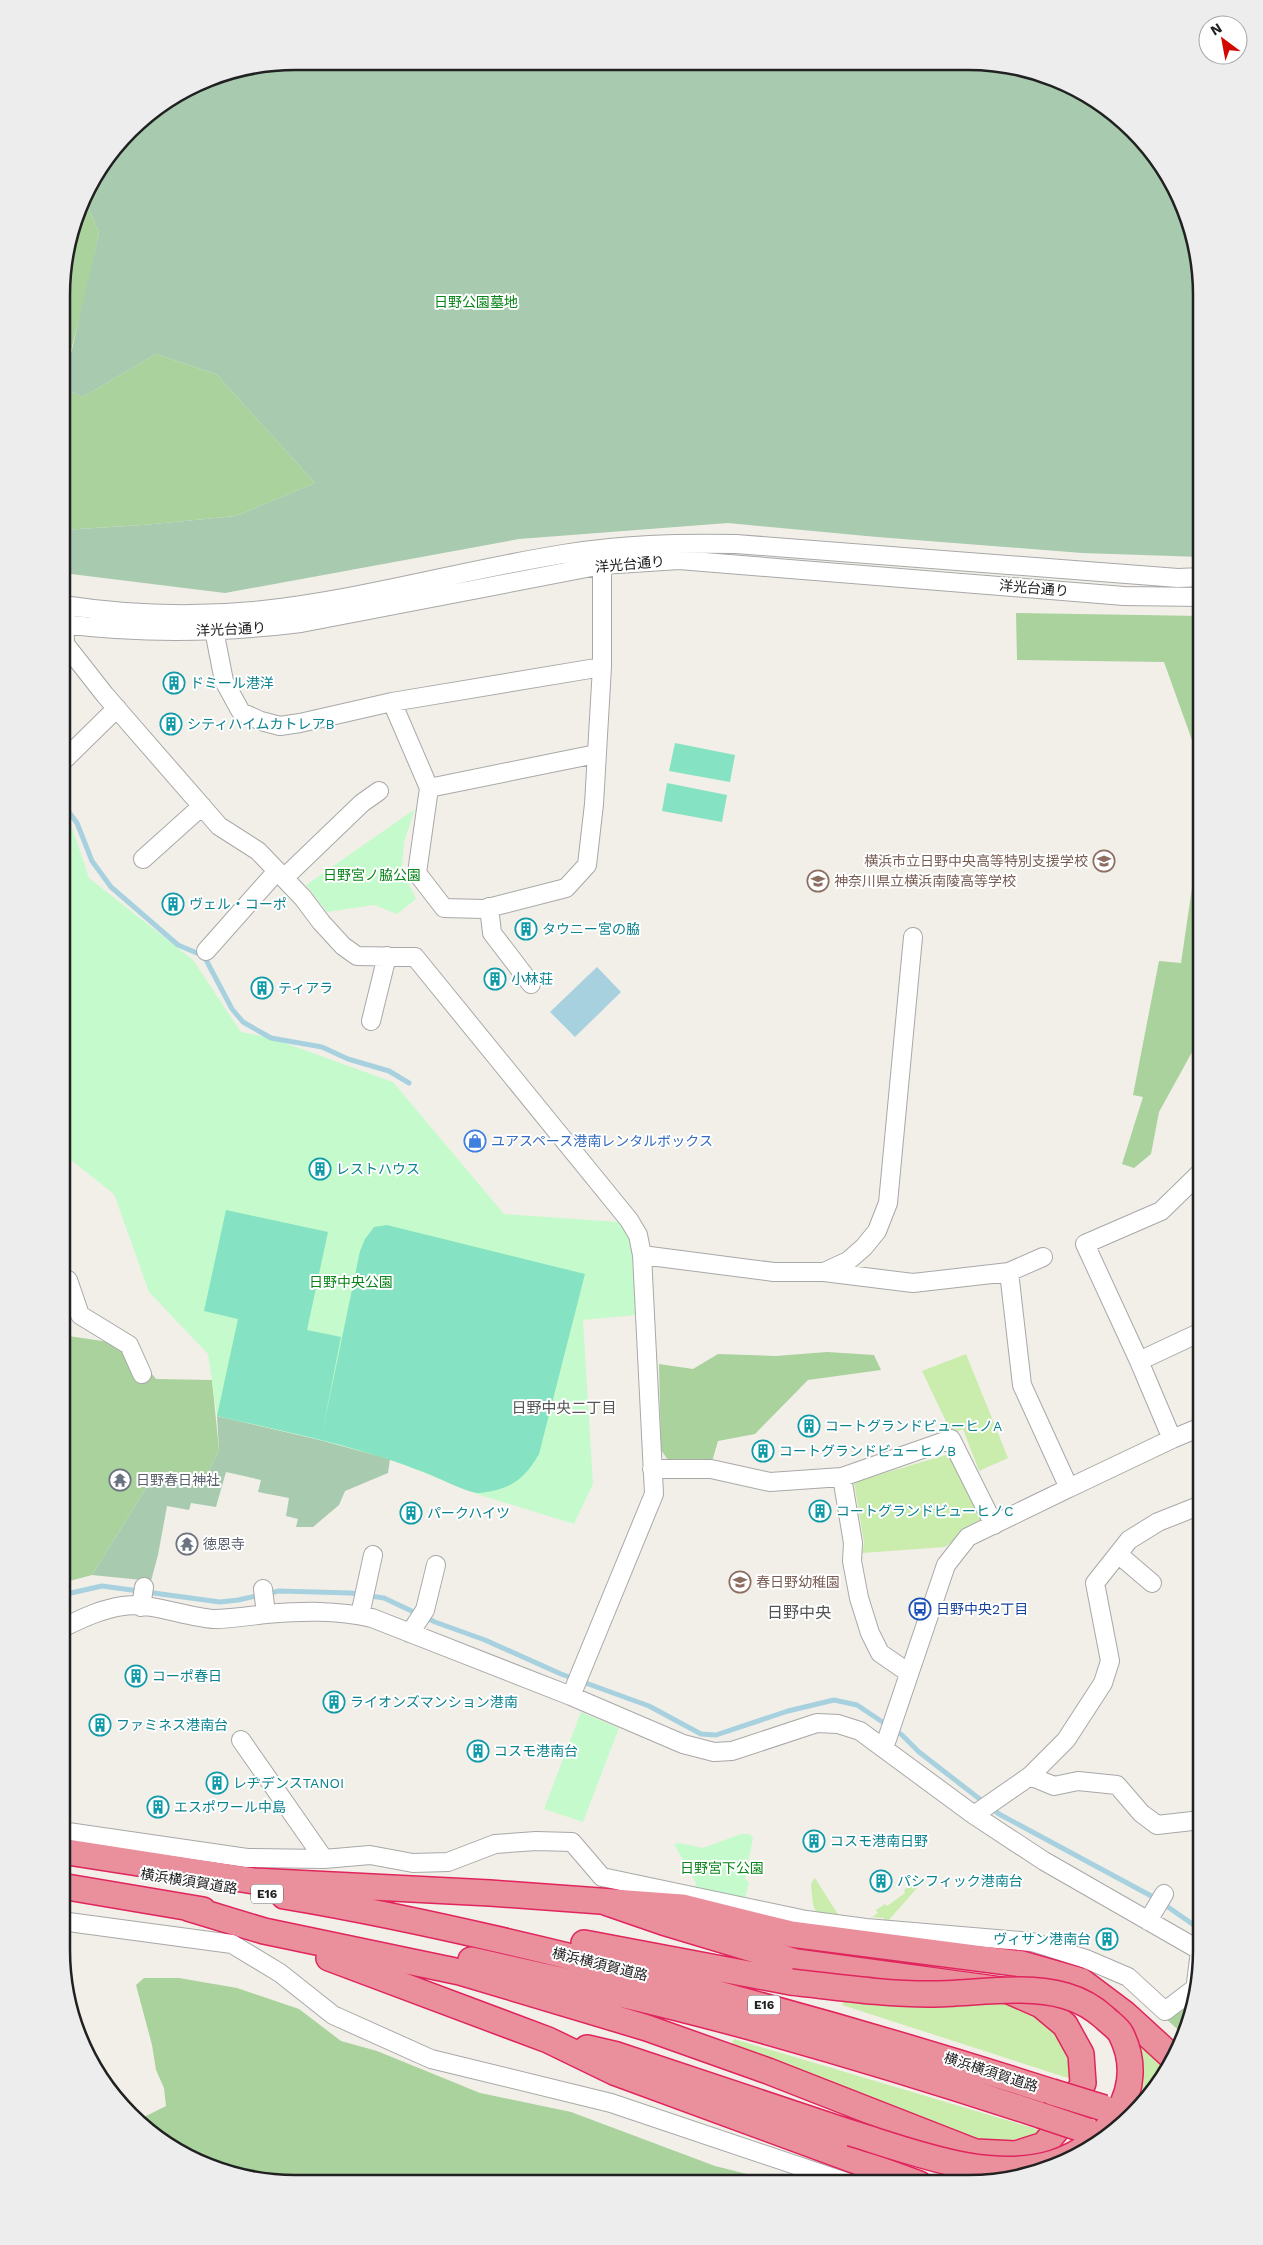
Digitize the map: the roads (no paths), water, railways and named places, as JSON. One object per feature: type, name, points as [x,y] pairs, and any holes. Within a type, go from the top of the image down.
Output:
[{"type":"highway","points":[[70,1852],[254,1881],[490,1893],[682,1907],[791,1934],[1022,1964],[1081,1981],[1125,2014],[1168,2054]]},
{"type":"highway","name":"横浜横須賀道路","points":[[70,1862],[348,1907],[472,1932],[772,2007],[918,2049],[1121,2114]]},
{"type":"highway","name":"横浜横須賀道路","points":[[70,1888],[188,1908],[264,1931],[463,1965],[638,1998],[908,2072],[1097,2134]]},
{"type":"highway","points":[[70,1898],[190,1916],[347,1964],[548,2040],[614,2072],[894,2175]]},
{"type":"highway","points":[[463,1965],[768,2071],[975,2152],[1016,2154],[1044,2145],[1067,2117],[1083,2083],[1081,2054],[1065,2025],[1041,2005],[1009,1991],[796,1962],[662,1922],[605,1902]]},
{"type":"highway","points":[[472,1932],[568,1940],[791,1982],[889,1993],[1043,1992],[1066,1996],[1094,2008],[1121,2032],[1130,2062],[1130,2082],[1118,2114],[1111,2124]]},
{"type":"highway","points":[[548,2040],[617,2054],[851,2133],[952,2164],[992,2168],[1027,2167]]},
{"type":"street","name":"洋光台通り","points":[[70,607],[153,614],[262,610],[328,601],[563,554],[672,542],[736,544],[1178,578],[1193,577]]},
{"type":"street","name":"洋光台通り","points":[[70,625],[115,630],[176,632],[260,628],[301,623],[602,565],[679,560],[1124,596],[1193,597]]},
{"type":"street","points":[[392,702],[429,788],[417,873],[444,908],[489,907],[566,888],[587,865],[602,667],[602,565]]},
{"type":"street","points":[[214,630],[224,681],[242,712],[261,721],[280,726],[392,702],[602,667]]},
{"type":"street","points":[[70,650],[117,708],[219,826],[258,851],[304,898],[321,922],[343,946],[357,956],[415,957],[629,1220],[638,1235],[642,1255],[654,1494],[572,1693]]},
{"type":"street","points":[[70,754],[117,708]]},
{"type":"street","points":[[429,788],[596,754]]},
{"type":"street","points":[[206,951],[280,875],[362,803],[379,791]]},
{"type":"street","points":[[143,859],[202,806]]},
{"type":"street","points":[[489,907],[492,933],[531,984]]},
{"type":"street","points":[[824,1272],[848,1261],[864,1247],[876,1231],[888,1203],[913,937]]},
{"type":"street","points":[[371,1021],[387,956]]},
{"type":"street","points":[[1172,1439],[1139,1361],[1085,1244],[1161,1212],[1193,1181]]},
{"type":"street","points":[[642,1255],[774,1272],[824,1272],[913,1283],[1009,1272],[1043,1257]]},
{"type":"street","points":[[1009,1272],[1022,1385],[1070,1488]]},
{"type":"street","points":[[70,1286],[80,1315],[129,1345],[142,1374]]},
{"type":"street","points":[[1139,1361],[1193,1336]]},
{"type":"street","points":[[885,1743],[946,1565],[968,1537],[1172,1439],[1193,1431]]},
{"type":"street","points":[[652,1469],[711,1469],[770,1482],[842,1477],[951,1439],[994,1525]]},
{"type":"street","points":[[842,1477],[853,1543],[852,1561],[859,1598],[870,1633],[880,1653],[909,1673]]},
{"type":"street","points":[[976,1813],[1030,1776],[1066,1740],[1103,1683],[1110,1662],[1095,1584],[1129,1540],[1158,1522],[1193,1508]]},
{"type":"street","points":[[1118,1554],[1152,1583]]},
{"type":"street","points":[[363,1604],[374,1555]]},
{"type":"street","points":[[412,1629],[425,1610],[436,1564]]},
{"type":"street","points":[[70,1624],[99,1611],[124,1606],[142,1599],[208,1618],[224,1619],[265,1602],[315,1610],[363,1604],[412,1629],[572,1693],[683,1744],[714,1752],[732,1751],[817,1723],[838,1724],[860,1731],[885,1743],[976,1813],[1044,1861],[1151,1917],[1193,1946]]},
{"type":"street","points":[[241,1740],[324,1859]]},
{"type":"street","points":[[1030,1776],[1054,1786],[1078,1781],[1117,1785],[1141,1813],[1157,1825],[1193,1821]]},
{"type":"street","points":[[70,1832],[247,1858],[324,1859],[370,1855],[413,1863],[448,1862],[495,1844],[536,1841],[572,1842],[602,1877],[806,1920],[866,1928],[1032,1942],[1086,1959],[1128,1978],[1165,2011],[1189,1994]]},
{"type":"street","points":[[1151,1917],[1164,1894]]},
{"type":"street","points":[[70,1922],[232,1944],[280,1973],[333,2015],[431,2059],[611,2103],[825,2175]]},
{"type":"water","points":[[597,967],[621,992],[575,1037],[550,1012]]},
{"type":"waterway","points":[[70,814],[77,823],[92,861],[111,887],[178,945],[204,956],[232,1009],[243,1022],[271,1038],[322,1047],[348,1059],[389,1071],[409,1083]]},
{"type":"waterway","points":[[70,1593],[102,1586],[220,1602],[279,1591],[351,1593],[384,1598],[435,1622],[485,1640],[561,1674],[649,1706],[701,1734],[716,1735],[788,1711],[834,1700],[857,1705],[902,1735],[919,1752],[999,1814],[1155,1898],[1193,1924]]},
{"type":"place","name":"ドミール港洋","points":[[174,683]]},
{"type":"place","name":"シティハイムカトレアB","points":[[171,724]]},
{"type":"place","name":"横浜市立日野中央高等特別支援学校","points":[[1104,861]]},
{"type":"place","name":"神奈川県立横浜南陵高等学校","points":[[818,881]]},
{"type":"place","name":"ヴェル・コーポ","points":[[173,904]]},
{"type":"place","name":"タウニー宮の脇","points":[[526,929]]},
{"type":"place","name":"小林荘","points":[[495,979]]},
{"type":"place","name":"ティアラ","points":[[262,988]]},
{"type":"place","name":"ユアスペース港南レンタルボックス","points":[[475,1141]]},
{"type":"place","name":"レストハウス","points":[[320,1169]]},
{"type":"place","name":"コートグランドビューヒノA","points":[[809,1426]]},
{"type":"place","name":"コートグランドビューヒノB","points":[[763,1451]]},
{"type":"place","name":"日野春日神社","points":[[120,1480]]},
{"type":"place","name":"コートグランドビューヒノC","points":[[820,1511]]},
{"type":"place","name":"パークハイツ","points":[[411,1513]]},
{"type":"place","name":"徳恩寺","points":[[187,1544]]},
{"type":"place","name":"春日野幼稚園","points":[[740,1582]]},
{"type":"place","name":"日野中央2丁目","points":[[920,1609]]},
{"type":"place","name":"コーポ春日","points":[[136,1676]]},
{"type":"place","name":"ライオンズマンション港南","points":[[334,1702]]},
{"type":"place","name":"ファミネス港南台","points":[[100,1725]]},
{"type":"place","name":"コスモ港南台","points":[[478,1751]]},
{"type":"place","name":"レヂデンスTANOI","points":[[217,1783]]},
{"type":"place","name":"エスポワール中島","points":[[158,1807]]},
{"type":"place","name":"コスモ港南日野","points":[[814,1841]]},
{"type":"place","name":"パシフィック港南台","points":[[881,1881]]},
{"type":"place","name":"ヴィサン港南台","points":[[1107,1939]]},
{"type":"district","name":"日野中央二丁目","points":[[564,1408]]},
{"type":"district","name":"日野中央","points":[[799,1612]]},
{"type":"park label","name":"日野公園墓地","points":[[476,302]]},
{"type":"park label","name":"日野宮ノ脇公園","points":[[372,875]]},
{"type":"park label","name":"日野中央公園","points":[[351,1282]]},
{"type":"park label","name":"日野宮下公園","points":[[722,1868]]}]
